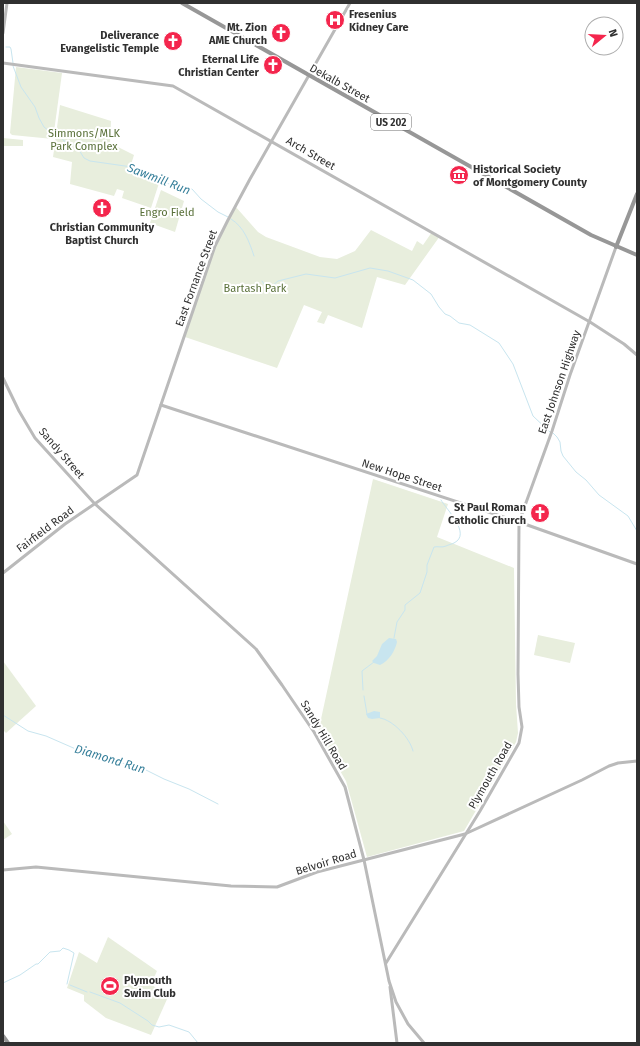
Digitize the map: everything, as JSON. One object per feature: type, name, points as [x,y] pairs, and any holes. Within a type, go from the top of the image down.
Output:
[{"type":"highway","name":"Dekalb Street","points":[[182,3],[590,235],[616,247]]},
{"type":"highway","points":[[616,247],[637,194]]},
{"type":"highway","name":"US 202","points":[[616,247],[637,255]]},
{"type":"highway","points":[[3,1036],[8,1043]]},
{"type":"street","points":[[3,33],[7,3]]},
{"type":"street","name":"East Fornance Street","points":[[99,500],[137,475],[215,246],[230,216],[350,3]]},
{"type":"street","name":"Arch Street","points":[[3,63],[173,86],[590,322],[624,344],[637,355]]},
{"type":"street","name":"East Johnson Highway","points":[[520,522],[552,432],[570,375],[616,247]]},
{"type":"street","name":"Sandy Street","points":[[3,378],[19,411],[35,438],[94,503]]},
{"type":"street","name":"New Hope Street","points":[[161,405],[520,522],[637,564]]},
{"type":"street","name":"Fairfield Road","points":[[3,573],[65,524],[99,500]]},
{"type":"street","name":"Sandy Hill Road","points":[[94,503],[256,648],[314,732],[344,787],[364,860],[389,981],[396,1002],[416,1036],[424,1043]]},
{"type":"street","name":"Plymouth Road","points":[[386,963],[517,747],[521,733],[518,674],[520,522]]},
{"type":"street","name":"Belvoir Road","points":[[3,870],[36,867],[231,886],[277,887],[317,872],[465,834],[575,784],[610,766],[637,761]]},
{"type":"street","points":[[389,981],[397,1043]]},
{"type":"green space","name":"Simmons/MLK Park Complex","points":[[16,67],[62,73],[53,139],[12,135],[10,133]]},
{"type":"green space","name":"Simmons/MLK Park Complex","points":[[60,105],[111,121],[110,143],[134,155],[129,171],[159,183],[151,208],[122,198],[124,191],[117,189],[114,196],[70,184],[72,162],[53,157]]},
{"type":"green space","points":[[3,138],[23,140],[23,146],[3,146]]},
{"type":"green space","name":"Engro Field","points":[[161,190],[184,201],[175,232],[150,223]]},
{"type":"green space","name":"Bartash Park","points":[[235,206],[258,232],[266,237],[320,257],[337,259],[355,251],[371,230],[412,251],[417,241],[423,245],[432,232],[440,236],[405,285],[377,277],[362,328],[328,315],[324,324],[317,322],[322,312],[304,305],[277,368],[185,337],[215,246]]},
{"type":"green space","points":[[373,479],[448,504],[437,537],[514,568],[516,704],[518,733],[516,742],[464,831],[367,857],[346,781],[318,733]]},
{"type":"green space","points":[[538,635],[575,643],[570,663],[534,655]]},
{"type":"green space","points":[[3,661],[36,706],[6,733],[3,730]]},
{"type":"green space","points":[[3,821],[12,834],[3,840]]},
{"type":"green space","name":"Plymouth Swim Club","points":[[108,937],[157,971],[151,984],[168,997],[151,1035],[106,1018],[84,1001],[84,995],[67,988],[79,952],[97,963]]},
{"type":"water","points":[[389,638],[396,639],[397,642],[395,649],[389,658],[380,665],[374,663],[372,661],[377,656],[382,644]]},
{"type":"water","points":[[374,711],[380,712],[380,718],[368,718],[366,714]]},
{"type":"waterway","name":"Sawmill Run","points":[[6,47],[10,47],[11,49],[13,63]]},
{"type":"waterway","name":"Sawmill Run","points":[[13,66],[21,87],[35,107],[44,127],[60,136],[64,141],[76,145],[84,158],[90,161],[132,167],[175,187],[192,189],[201,199],[218,212],[228,217]]},
{"type":"waterway","name":"Sawmill Run","points":[[231,219],[243,230],[254,256]]},
{"type":"waterway","name":"Sawmill Run","points":[[262,281],[266,287],[272,286],[278,281],[306,274],[335,278],[370,268],[388,271],[413,280],[431,294],[445,314],[459,323],[470,325],[499,343],[513,364],[533,416],[550,432]]},
{"type":"waterway","name":"Sawmill Run","points":[[553,433],[560,442],[563,456],[576,472],[586,480],[599,495],[628,516],[637,531]]},
{"type":"waterway","points":[[394,638],[397,622],[405,610],[405,605],[420,593],[427,572],[427,565],[434,547],[444,547],[459,539],[459,528],[441,500]]},
{"type":"waterway","points":[[363,690],[362,671],[374,662]]},
{"type":"waterway","points":[[364,696],[367,714]]},
{"type":"waterway","name":"Diamond Run","points":[[3,715],[28,731],[46,736],[78,750],[102,755],[122,763],[140,767],[218,804]]},
{"type":"waterway","points":[[380,718],[385,719],[400,730],[405,735],[413,751]]},
{"type":"waterway","points":[[3,983],[38,964],[50,952],[60,951],[63,948],[74,953],[67,984]]},
{"type":"waterway","points":[[70,985],[87,992]]},
{"type":"waterway","points":[[90,992],[120,1003],[152,1025],[159,1027],[169,1025],[189,1032],[198,1043]]},
{"type":"place","name":"Fresenius Kidney Care","points":[[335,20]]},
{"type":"place","name":"Mt. Zion AME Church","points":[[281,33]]},
{"type":"place","name":"Deliverance Evangelistic Temple","points":[[173,41]]},
{"type":"place","name":"Eternal Life Christian Center","points":[[273,65]]},
{"type":"place","name":"Historical Society of Montgomery County","points":[[459,175]]},
{"type":"place","name":"Christian Community Baptist Church","points":[[102,208]]},
{"type":"place","name":"St Paul Roman Catholic Church","points":[[540,513]]},
{"type":"place","name":"Plymouth Swim Club","points":[[110,986]]}]
